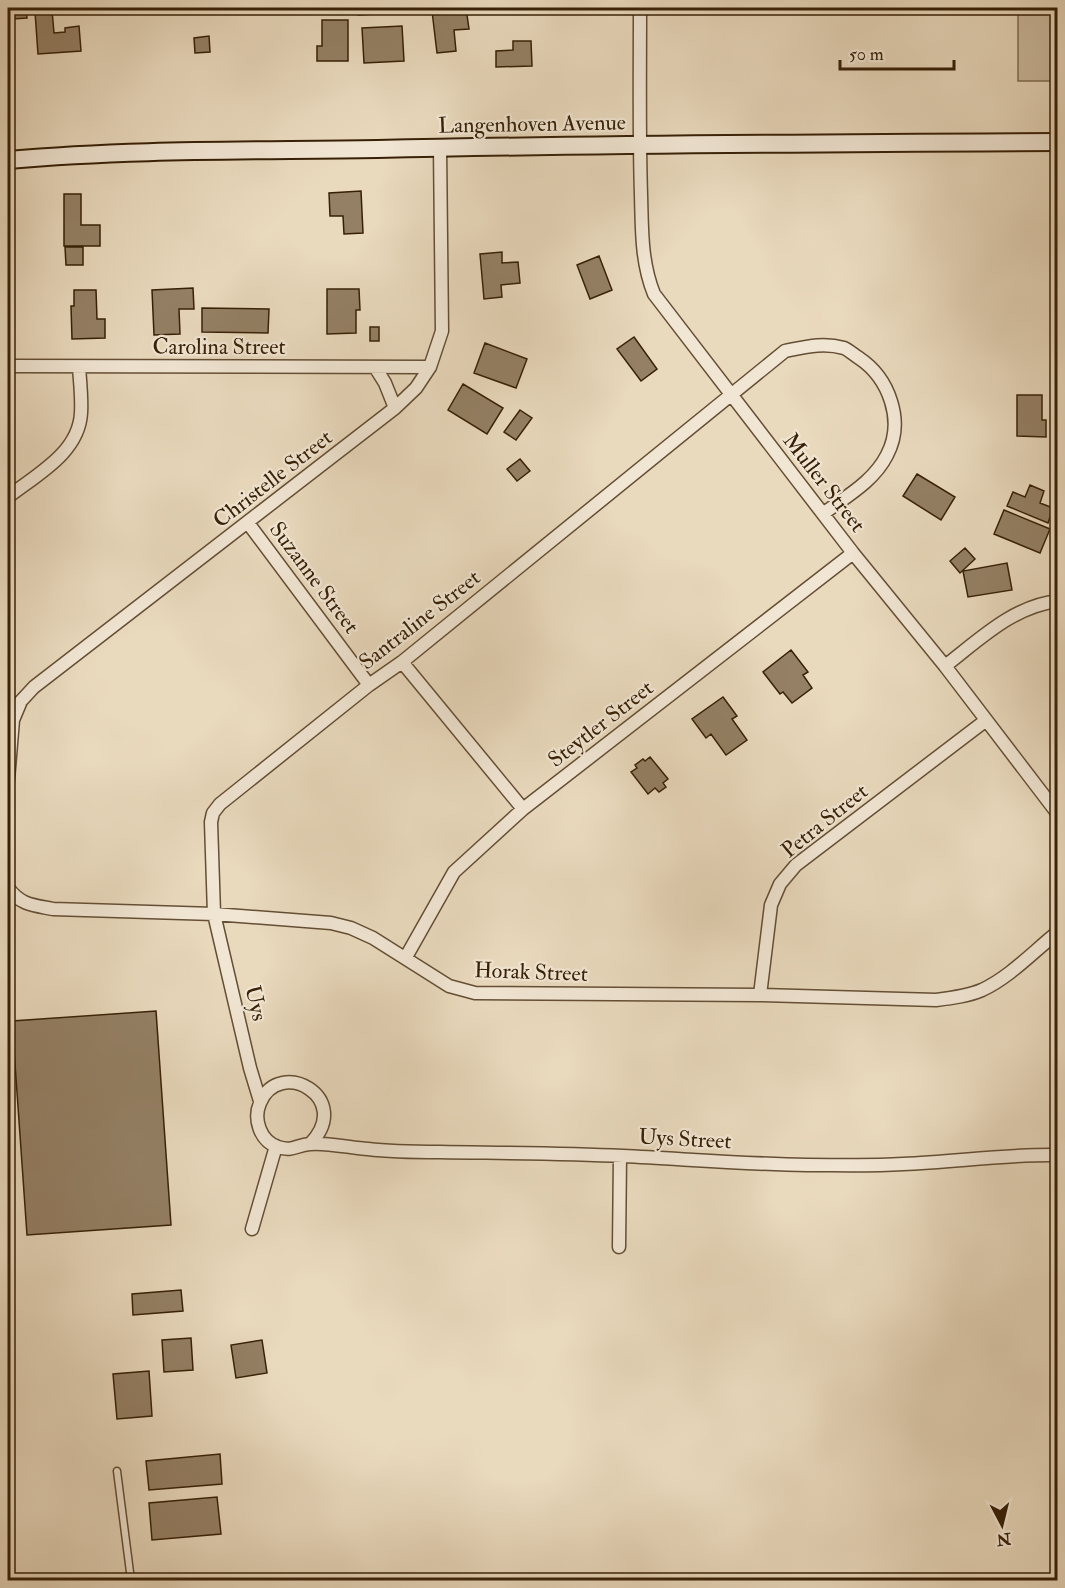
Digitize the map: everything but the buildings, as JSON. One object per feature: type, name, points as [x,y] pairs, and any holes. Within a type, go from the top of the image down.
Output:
[{"type":"street","name":"Muller Street","points":[[640,8],[639,143],[644,258],[647,277],[654,294],[1058,814]]},
{"type":"street","name":"Langenhoven Avenue","points":[[8,160],[145,152],[639,143],[1058,142]]},
{"type":"street","name":"Christelle Street","points":[[8,780],[13,720],[21,701],[34,687],[395,408],[416,388],[430,367],[442,330],[440,147]]},
{"type":"street","points":[[730,394],[785,351],[819,344],[846,349],[870,365],[889,393],[895,424],[889,453],[875,474],[824,513]]},
{"type":"street","name":"Carolina Street","points":[[8,366],[430,367]]},
{"type":"street","points":[[8,497],[68,450],[77,433],[81,415],[79,367]]},
{"type":"street","points":[[375,367],[385,383],[395,408]]},
{"type":"street","name":"Santraline Street","points":[[214,914],[210,822],[220,804],[369,685],[402,662],[730,394]]},
{"type":"street","name":"Suzanne Street","points":[[248,523],[369,685]]},
{"type":"street","name":"Steytler Street","points":[[406,957],[454,872],[523,809],[853,553]]},
{"type":"street","points":[[945,666],[1006,619],[1041,603],[1058,601]]},
{"type":"street","points":[[402,662],[523,809]]},
{"type":"street","name":"Petra Street","points":[[760,996],[771,905],[780,884],[796,865],[985,721]]},
{"type":"street","name":"Horak Street","points":[[8,888],[16,898],[27,904],[53,909],[214,914],[331,923],[351,928],[373,938],[449,986],[475,993],[936,1000],[963,997],[984,989],[1058,932]]},
{"type":"street","name":"Uys","points":[[214,914],[250,1068],[260,1101]]},
{"type":"street","points":[[294,1082],[307,1086],[318,1095],[324,1107],[324,1121],[320,1134],[310,1144],[293,1150],[276,1146],[265,1138],[258,1127],[257,1114],[260,1101],[268,1090],[280,1083],[294,1082]]},
{"type":"street","name":"Uys Street","points":[[310,1144],[381,1151],[620,1156],[827,1165],[903,1164],[1058,1155]]},
{"type":"street","points":[[252,1229],[276,1146]]},
{"type":"street","points":[[619,1247],[620,1156]]},
{"type":"lane","points":[[117,1471],[131,1581]]},
{"type":"shaded area","points":[[1018,8],[1057,8],[1057,81],[1018,81]]}]
